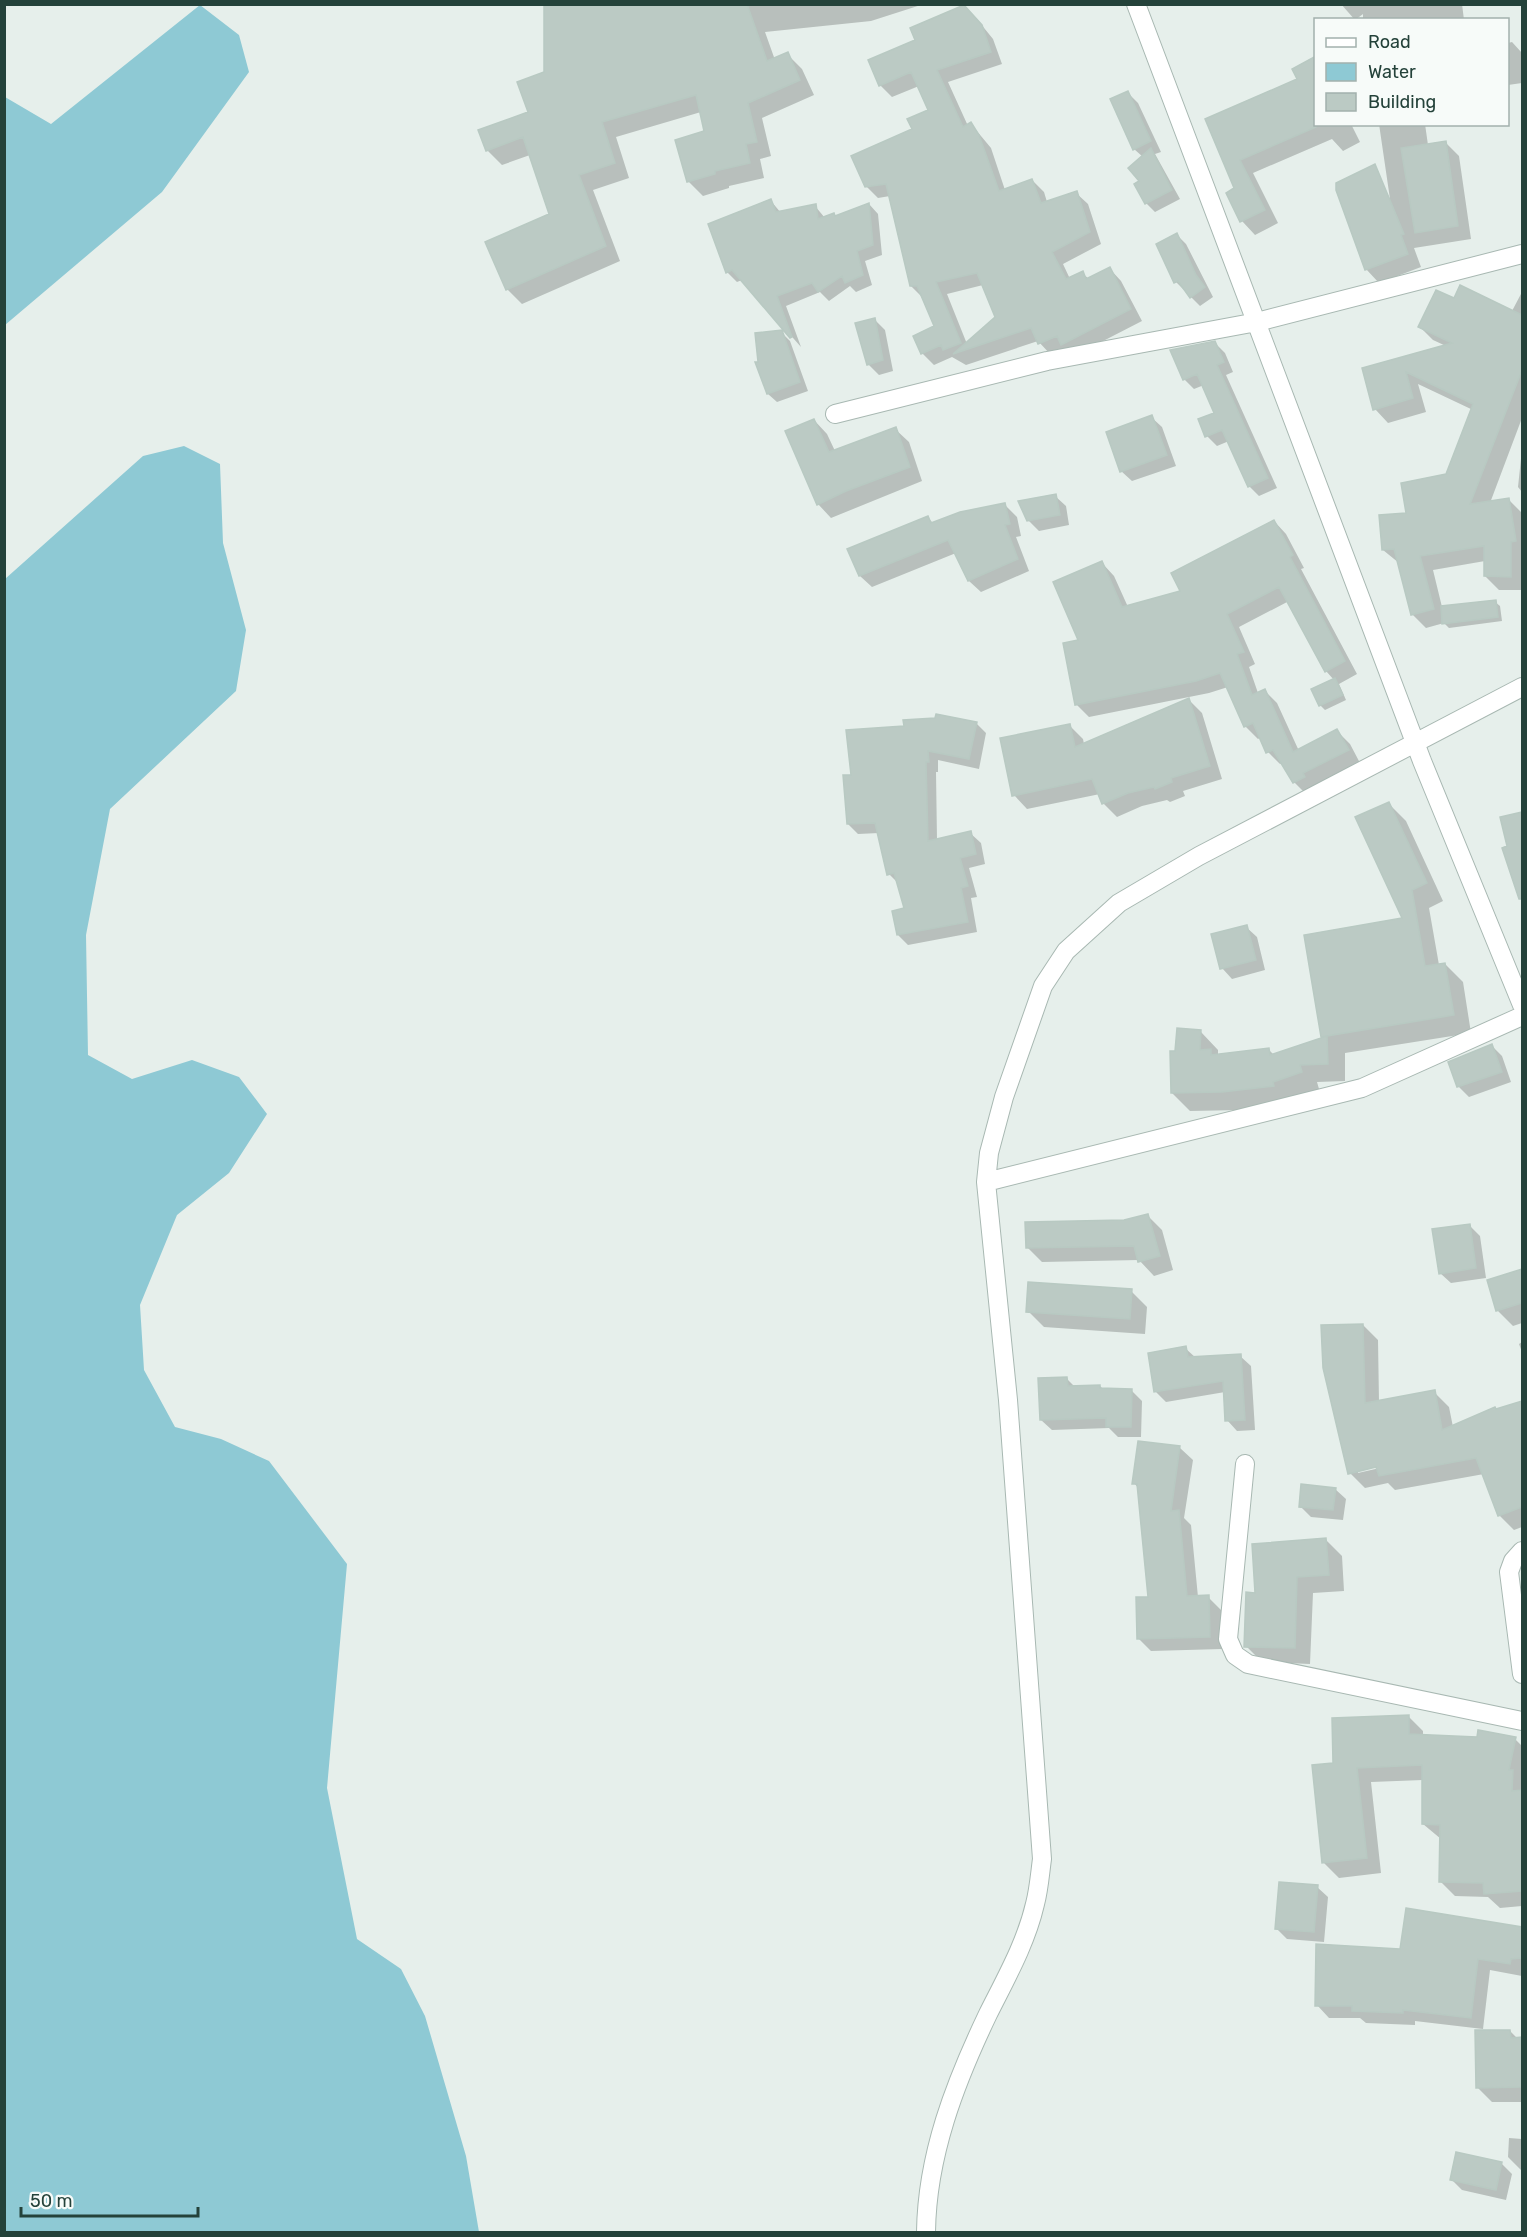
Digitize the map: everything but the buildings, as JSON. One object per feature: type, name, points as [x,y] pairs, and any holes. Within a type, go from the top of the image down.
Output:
[{"type":"street","points":[[1136,4],[1415,742],[1522,1005]]},
{"type":"street","points":[[835,414],[1047,361],[1257,322],[1522,254]]},
{"type":"street","points":[[926,2232],[926,2203],[942,2125],[971,2050],[1022,1945],[1036,1903],[1042,1858],[1008,1400],[986,1182],[989,1153],[1004,1097],[1043,986],[1066,951],[1119,903],[1210,851],[1522,687]]},
{"type":"street","points":[[986,1182],[1362,1088],[1522,1016]]},
{"type":"street","points":[[1245,1464],[1228,1639],[1235,1655],[1248,1664],[1522,1721]]},
{"type":"street","points":[[1522,1551],[1513,1561],[1509,1572],[1522,1674]]},
{"type":"water","points":[[200,5],[239,35],[249,72],[162,192],[5,325],[5,97],[51,124]]},
{"type":"water","points":[[184,446],[220,464],[223,543],[246,630],[236,691],[110,809],[86,935],[88,1055],[132,1079],[192,1060],[239,1077],[267,1114],[229,1173],[177,1215],[140,1305],[144,1370],[175,1427],[221,1439],[269,1461],[347,1564],[327,1788],[357,1939],[401,1969],[425,2016],[466,2156],[479,2232],[5,2232],[5,579],[143,456]]}]
